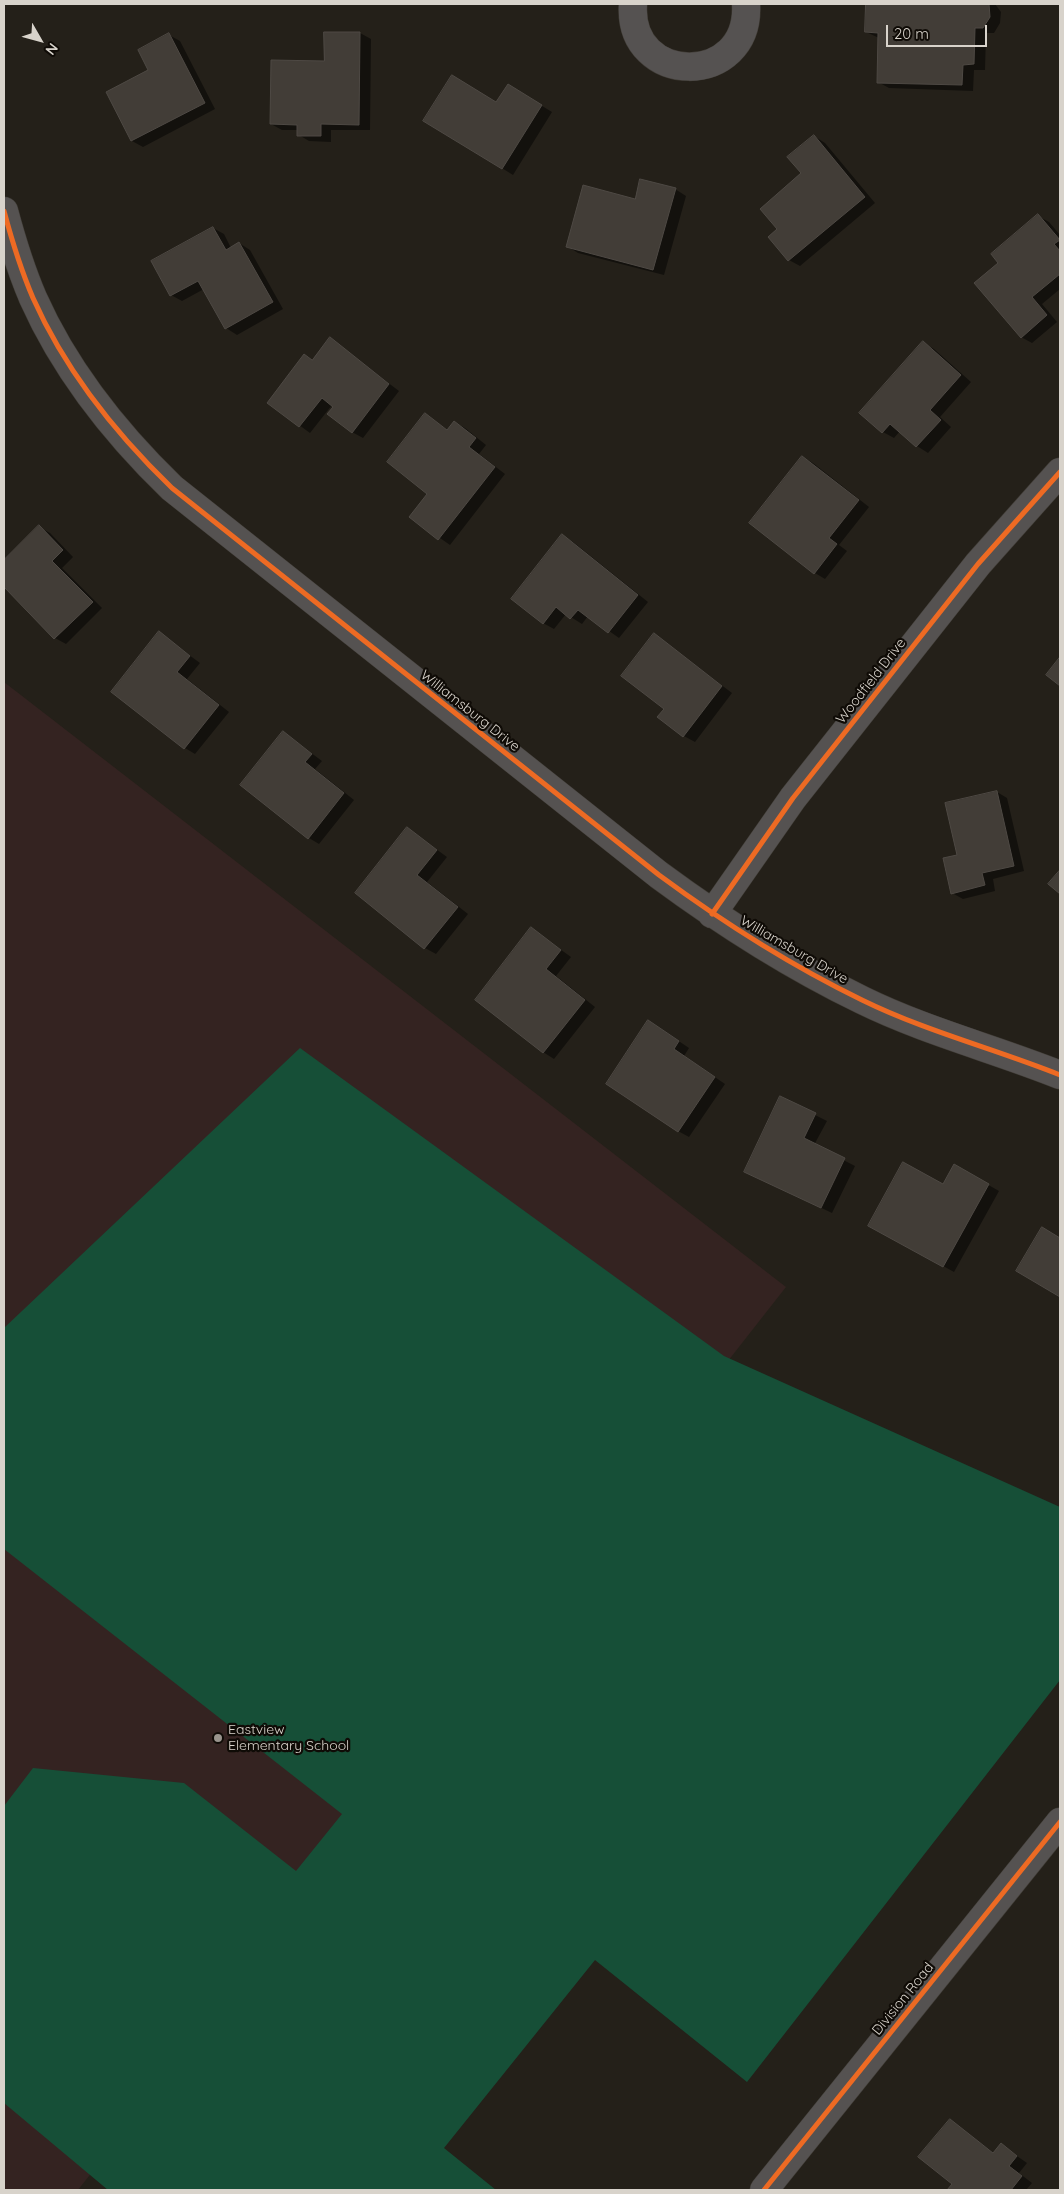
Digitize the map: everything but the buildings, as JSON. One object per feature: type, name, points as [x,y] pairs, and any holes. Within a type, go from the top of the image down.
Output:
[{"type":"street","points":[[633,4],[636,31],[648,50],[665,62],[692,68],[713,62],[735,44],[742,32],[746,18],[746,4]]},
{"type":"street","name":"Williamsburg Drive","points":[[4,212],[16,254],[33,298],[54,341],[79,381],[107,420],[138,455],[172,488],[659,875],[712,914],[769,951],[863,1001],[937,1031],[1017,1058],[1060,1075]]},
{"type":"street","name":"Woodfield Drive","points":[[712,914],[793,798],[978,564],[1060,472]]},
{"type":"street","name":"Division Road","points":[[764,2190],[1060,1822]]},
{"type":"shaded area","name":"Eastview Elementary School","points":[[4,682],[786,1287],[78,2190],[4,2190]]},
{"type":"green space","points":[[300,1048],[724,1356],[1060,1507],[1060,1680],[747,2082],[595,1960],[444,2148],[496,2190],[108,2190],[4,2103],[4,1806],[33,1768],[184,1783],[296,1871],[342,1814],[4,1549],[4,1328]]},
{"type":"cycle path","points":[[4,211],[17,255],[33,298],[46,325],[76,376],[131,446],[172,488],[659,875],[708,910],[783,958],[862,1000],[910,1021],[1060,1075]]},
{"type":"cycle path","points":[[712,914],[793,798],[978,564],[1060,472]]},
{"type":"cycle path","points":[[764,2190],[1060,1822]]},
{"type":"place","name":"Eastview Elementary School","points":[[218,1738]]}]
